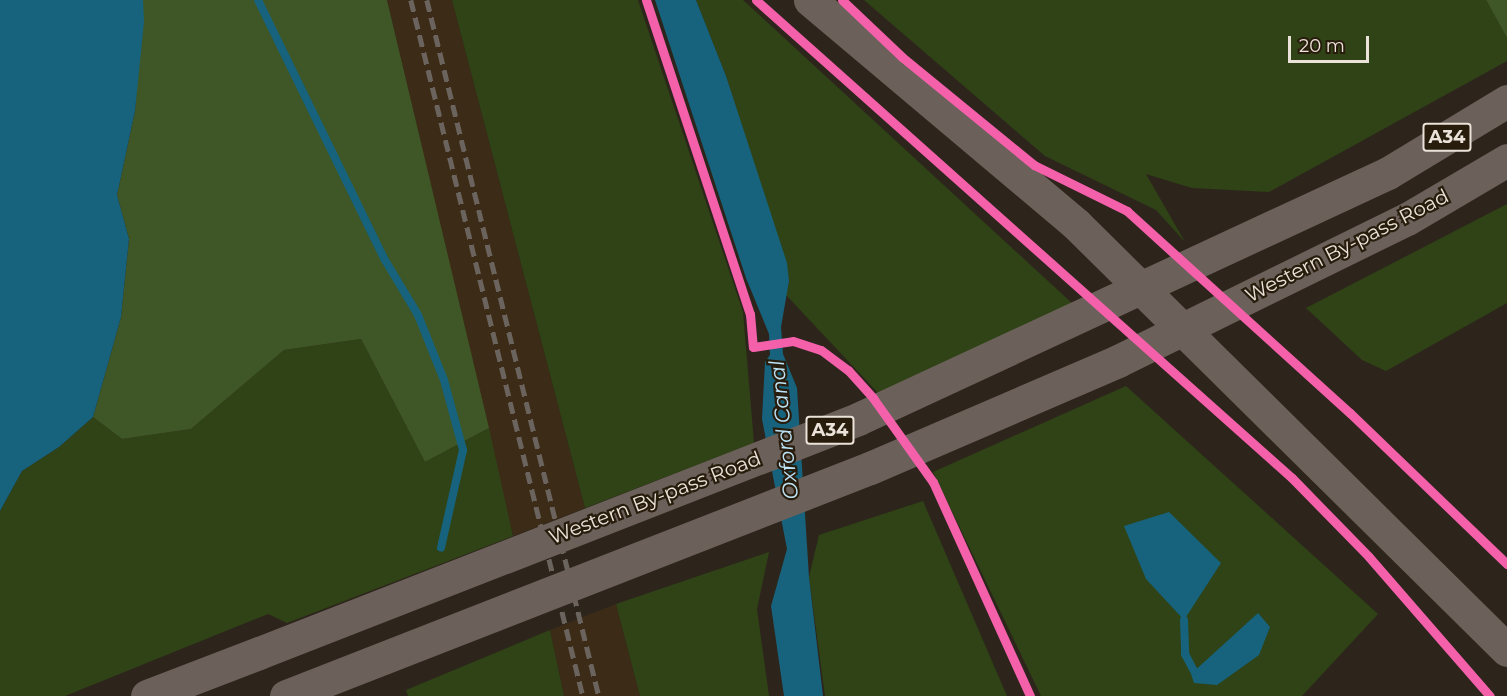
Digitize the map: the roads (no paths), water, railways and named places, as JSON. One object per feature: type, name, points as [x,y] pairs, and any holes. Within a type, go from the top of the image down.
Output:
[{"type":"highway","points":[[810,0],[1076,225],[1507,650]]},
{"type":"highway","name":"Western By-pass Road","points":[[147,696],[858,419],[1388,173],[1507,101]]},
{"type":"highway","name":"Western By-pass Road","points":[[286,696],[870,468],[1118,361],[1407,219],[1507,160]]},
{"type":"water","points":[[0,0],[143,0],[144,22],[135,111],[117,195],[129,239],[121,317],[93,417],[59,447],[22,471],[0,511]]},
{"type":"water","name":"Oxford Canal","points":[[655,0],[696,0],[726,76],[787,263],[789,281],[781,327],[783,354],[797,388],[809,577],[823,696],[784,696],[771,606],[787,549],[762,419],[765,362],[770,355],[769,334],[746,278]]},
{"type":"water","points":[[1169,512],[1221,563],[1184,620],[1146,579],[1124,526]]},
{"type":"water","points":[[1258,613],[1270,627],[1259,655],[1217,685],[1194,683],[1191,674]]},
{"type":"waterway","points":[[258,0],[385,260],[418,315],[444,380],[463,450],[441,548]]},
{"type":"waterway","points":[[1184,620],[1185,654],[1194,671]]},
{"type":"railway","points":[[411,0],[583,696]]},
{"type":"railway","points":[[427,0],[599,696]]}]
